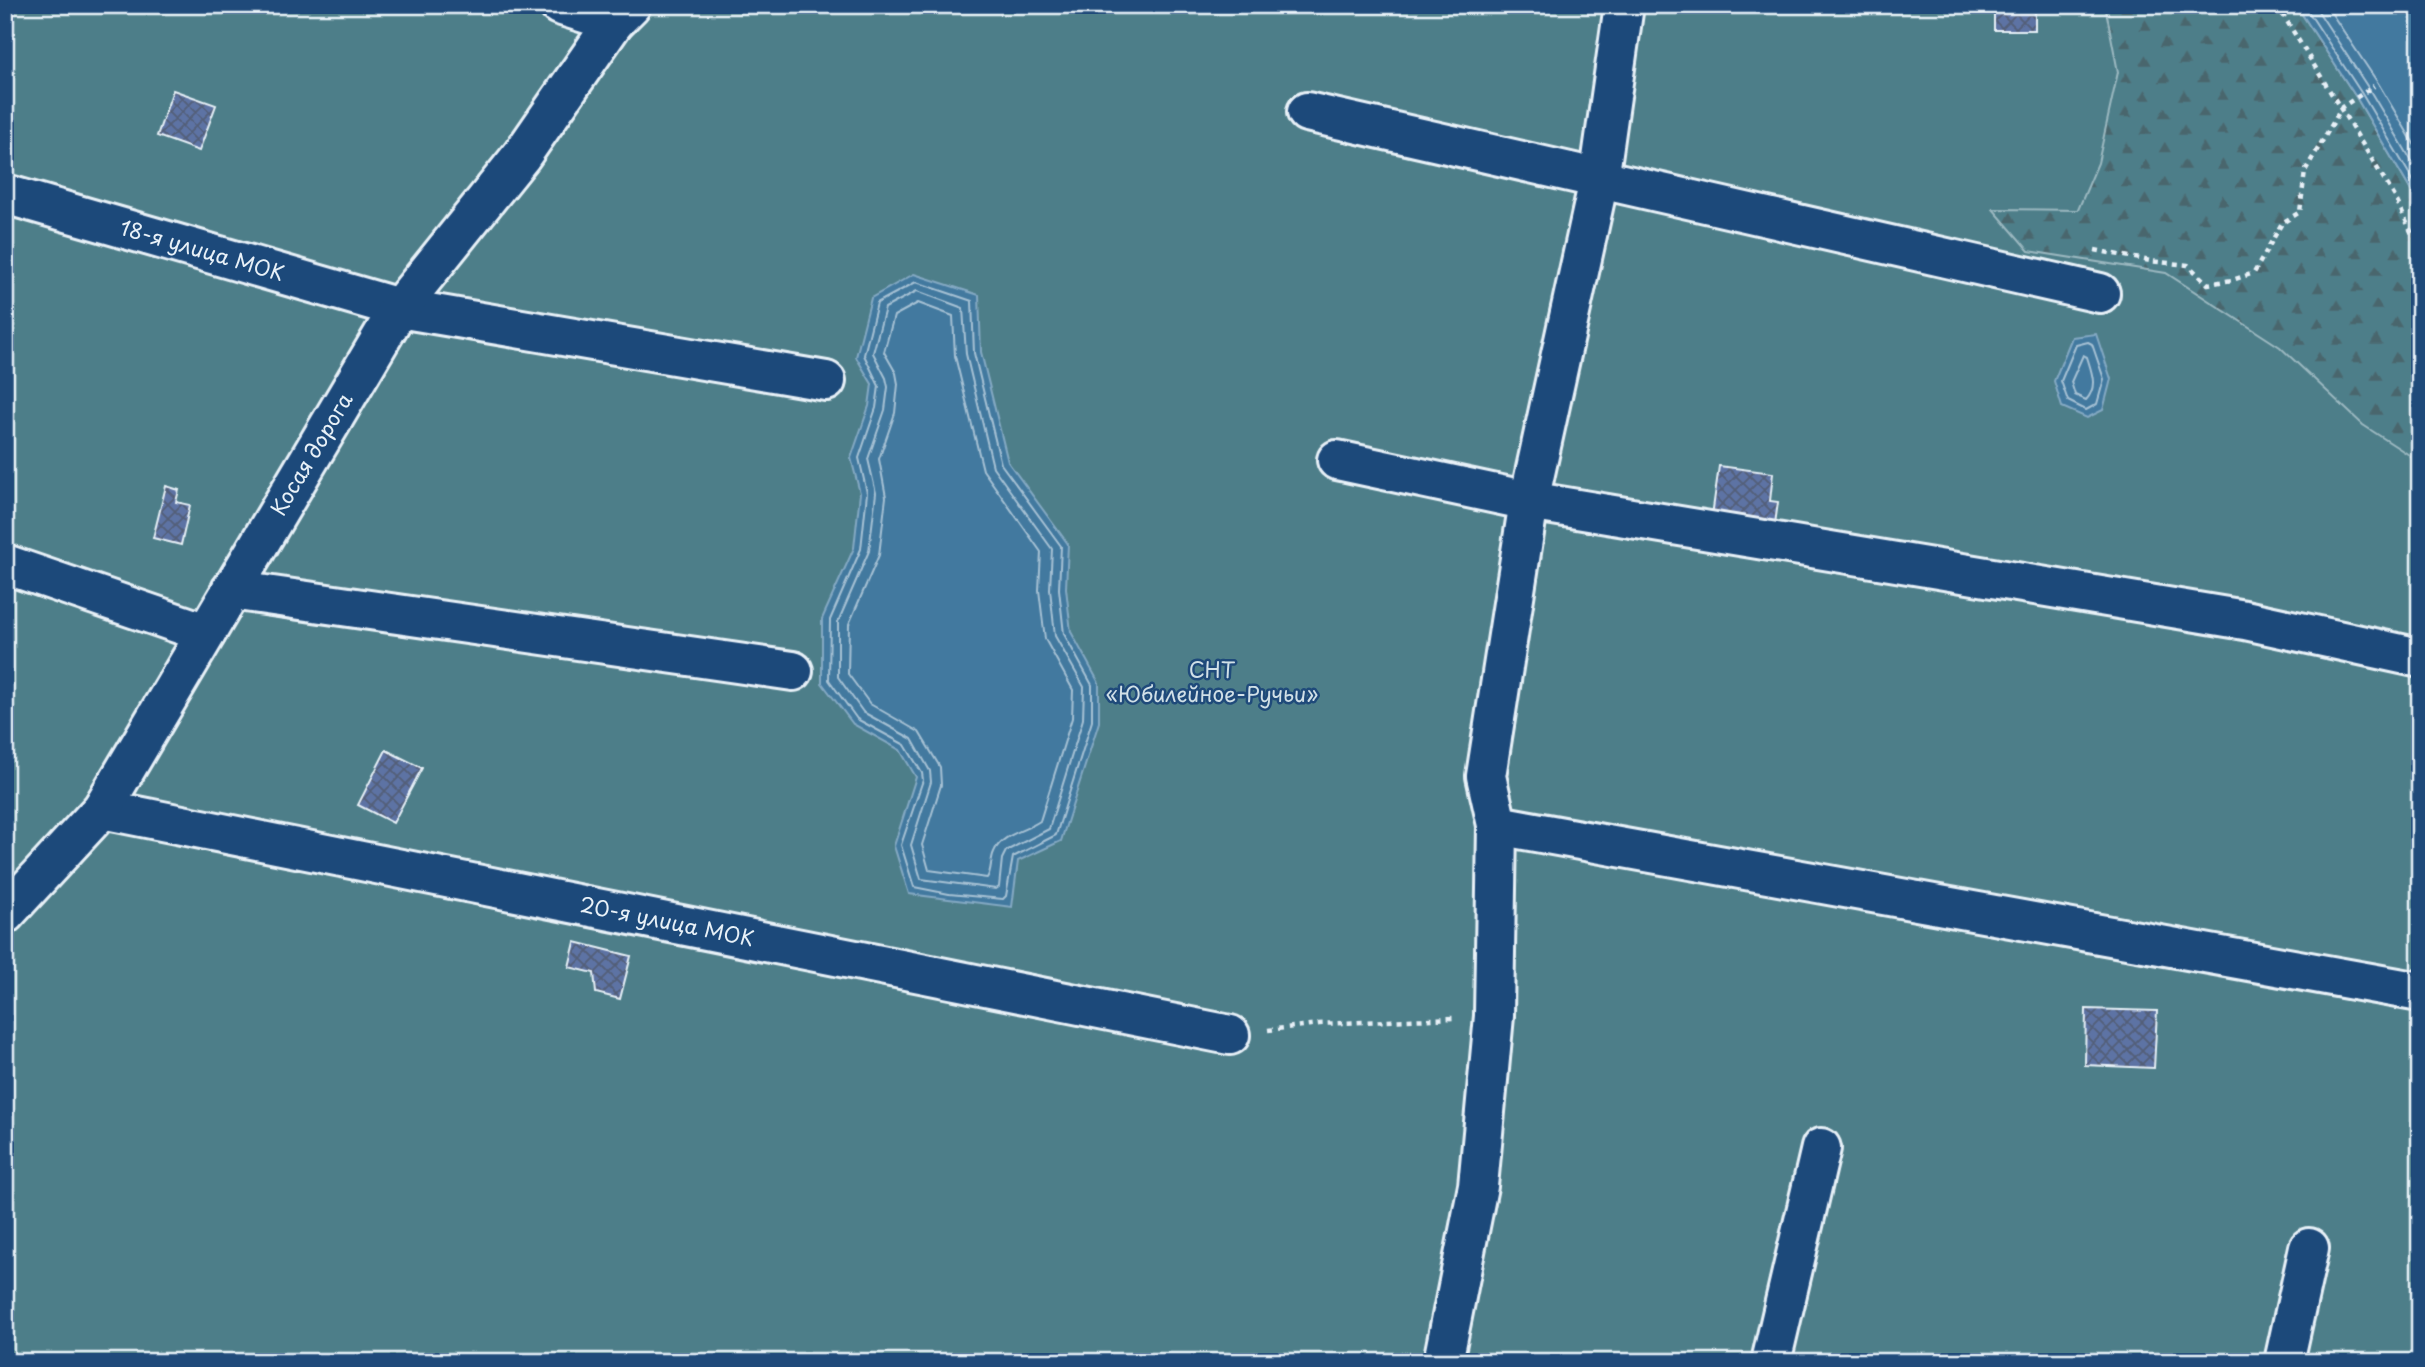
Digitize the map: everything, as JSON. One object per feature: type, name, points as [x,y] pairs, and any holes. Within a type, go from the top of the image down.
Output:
[{"type":"street","points":[[559,5],[623,14]]},
{"type":"street","points":[[1443,1362],[1478,1186],[1494,1016],[1497,825],[1486,776],[1529,501],[1599,180],[1624,5]]},
{"type":"street","name":"Косая дорога","points":[[5,914],[102,809],[399,308],[522,155],[623,14]]},
{"type":"street","points":[[1307,112],[2100,293]]},
{"type":"street","name":"18-я улица МОК","points":[[5,194],[399,308],[826,381]]},
{"type":"street","points":[[1338,460],[1529,501],[2245,620],[2420,658]]},
{"type":"street","points":[[5,564],[206,633]]},
{"type":"street","points":[[231,590],[793,671]]},
{"type":"street","name":"20-я улица МОК","points":[[102,809],[1230,1035]]},
{"type":"street","points":[[1497,825],[2420,992]]},
{"type":"street","points":[[1771,1362],[1821,1148]]},
{"type":"street","points":[[2284,1362],[2309,1248]]},
{"type":"path","points":[[2277,5],[2342,107],[2368,156],[2395,197],[2413,236],[2420,242]]},
{"type":"path","points":[[2083,249],[2106,250],[2150,261],[2188,265],[2208,284],[2232,280],[2254,272],[2282,223],[2300,212],[2305,172],[2342,107],[2374,86]]},
{"type":"path","points":[[1230,1035],[1319,1024],[1494,1016]]},
{"type":"green space","name":"СНТ «Юбилейное-Ручьи»","points":[[5,5],[2296,5],[2420,206],[2420,1362],[5,1362]]},
{"type":"green space","points":[[2105,5],[2296,5],[2356,97],[2420,206],[2420,462],[2363,425],[2280,347],[2166,273],[2029,251],[1993,209],[2078,210],[2098,163],[2118,72]]},
{"type":"water","points":[[2296,5],[2420,5],[2420,206],[2356,97]]},
{"type":"water","points":[[914,274],[979,295],[981,352],[1008,462],[1068,544],[1066,588],[1071,632],[1099,683],[1099,722],[1061,841],[1018,861],[1012,907],[909,894],[894,846],[916,777],[900,750],[853,724],[822,683],[822,619],[854,548],[860,493],[851,458],[869,406],[872,384],[856,357],[871,298]]},
{"type":"water","points":[[2096,334],[2111,379],[2103,410],[2087,418],[2062,407],[2054,381],[2072,337]]},
{"type":"building","points":[[1994,5],[2035,5],[2035,30],[1994,30]]},
{"type":"building","points":[[173,90],[216,105],[199,151],[157,136]]},
{"type":"building","points":[[1719,466],[1773,473],[1770,501],[1778,502],[1775,524],[1712,516]]},
{"type":"building","points":[[166,486],[179,490],[176,502],[190,505],[181,545],[153,538]]},
{"type":"building","points":[[386,750],[422,768],[393,823],[358,805]]},
{"type":"building","points":[[575,942],[631,956],[620,999],[596,993],[594,973],[569,967]]},
{"type":"building","points":[[2086,1009],[2157,1011],[2154,1068],[2085,1065]]}]
